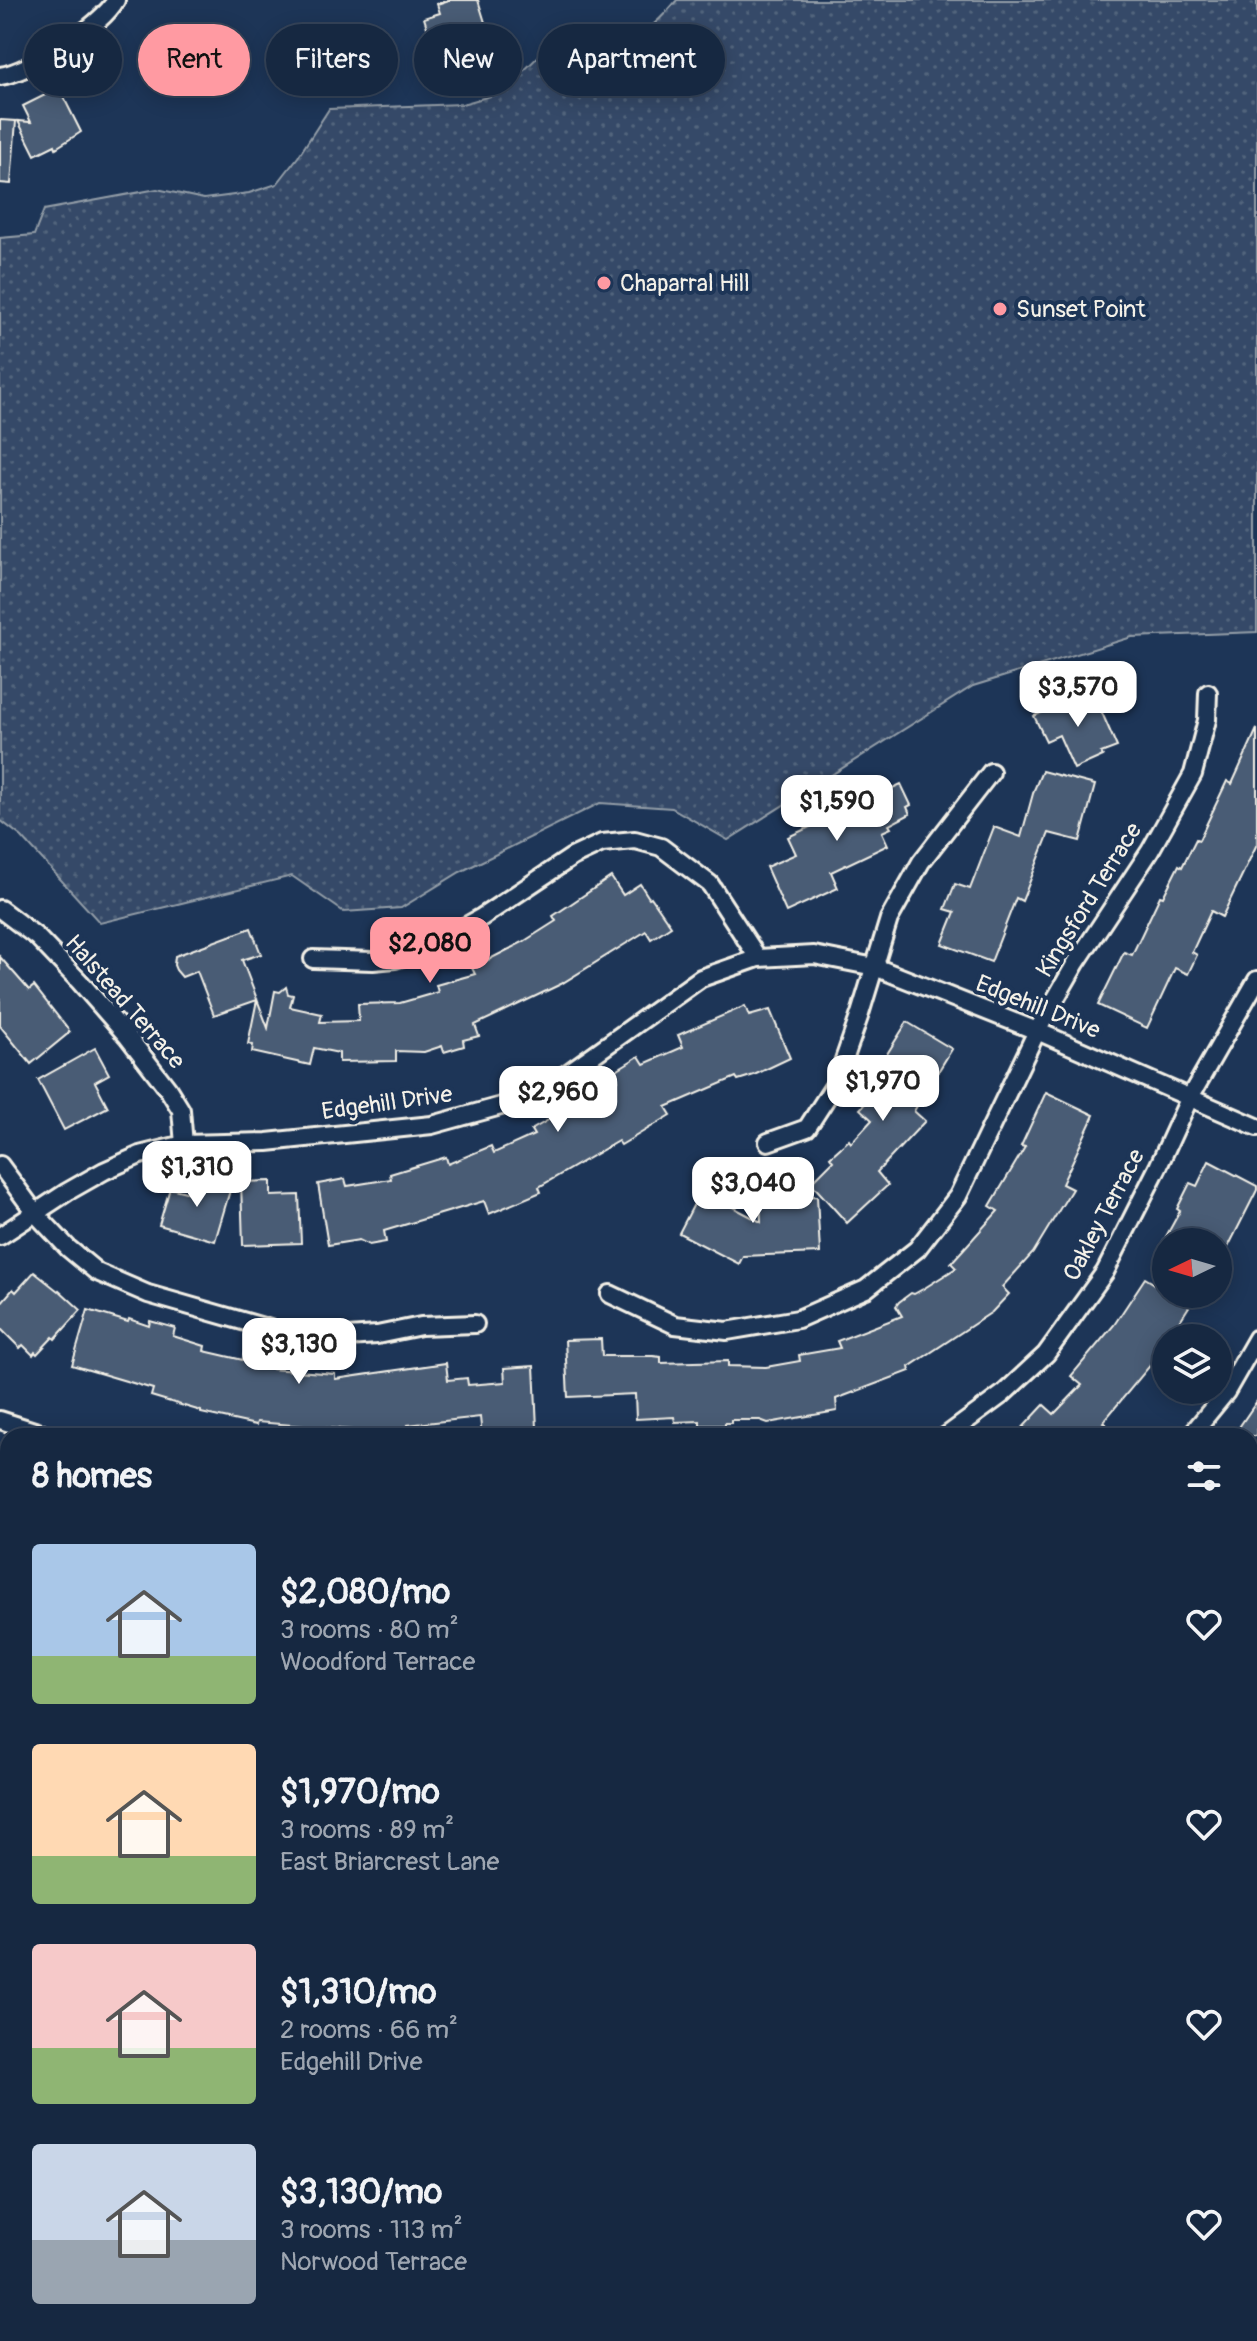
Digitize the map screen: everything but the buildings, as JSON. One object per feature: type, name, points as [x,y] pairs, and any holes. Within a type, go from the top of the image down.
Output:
[{"type":"street","points":[[0,76],[10,75],[36,63],[86,32],[116,0]]},
{"type":"street","name":"Kingsford Terrace","points":[[610,1294],[675,1325],[727,1331],[798,1319],[866,1289],[917,1249],[958,1196],[1037,1031],[1076,963],[1150,851],[1193,774],[1207,720],[1208,693]]},
{"type":"street","points":[[768,1142],[807,1128],[836,1083],[889,919],[921,862],[991,772]]},
{"type":"street","points":[[313,959],[373,961],[395,959],[424,950],[482,917],[572,857],[602,843],[635,840],[661,847],[710,884],[758,958]]},
{"type":"street","name":"Halstead Terrace","points":[[0,909],[37,937],[80,982],[144,1058],[181,1110],[184,1144]]},
{"type":"street","name":"Edgehill Drive","points":[[0,1236],[67,1192],[140,1155],[184,1144],[267,1142],[432,1125],[501,1106],[565,1075],[701,978],[758,958],[814,955],[875,967],[1037,1031],[1257,1127]]},
{"type":"street","name":"Oakley Terrace","points":[[957,1428],[1003,1394],[1046,1354],[1105,1272],[1190,1097],[1257,980]]},
{"type":"street","points":[[0,1165],[36,1214],[68,1248],[97,1272],[148,1294],[291,1335],[333,1338],[377,1335],[421,1326],[475,1324]]},
{"type":"street","points":[[1197,1428],[1226,1392],[1257,1338]]},
{"type":"street","points":[[0,1420],[25,1428]]},
{"type":"shaded area","points":[[677,0],[1257,0],[1257,632],[1132,637],[973,686],[728,840],[672,808],[600,803],[460,872],[401,908],[344,912],[292,876],[100,923],[22,837],[0,820],[0,238],[34,235],[44,210],[157,189],[204,199],[249,193],[277,184],[329,109],[462,104],[490,96],[522,96],[522,72],[538,57],[538,96],[725,96],[725,24],[654,24]]},
{"type":"place","name":"Chaparral Hill","points":[[604,283]]},
{"type":"place","name":"Sunset Point","points":[[1000,309]]}]
